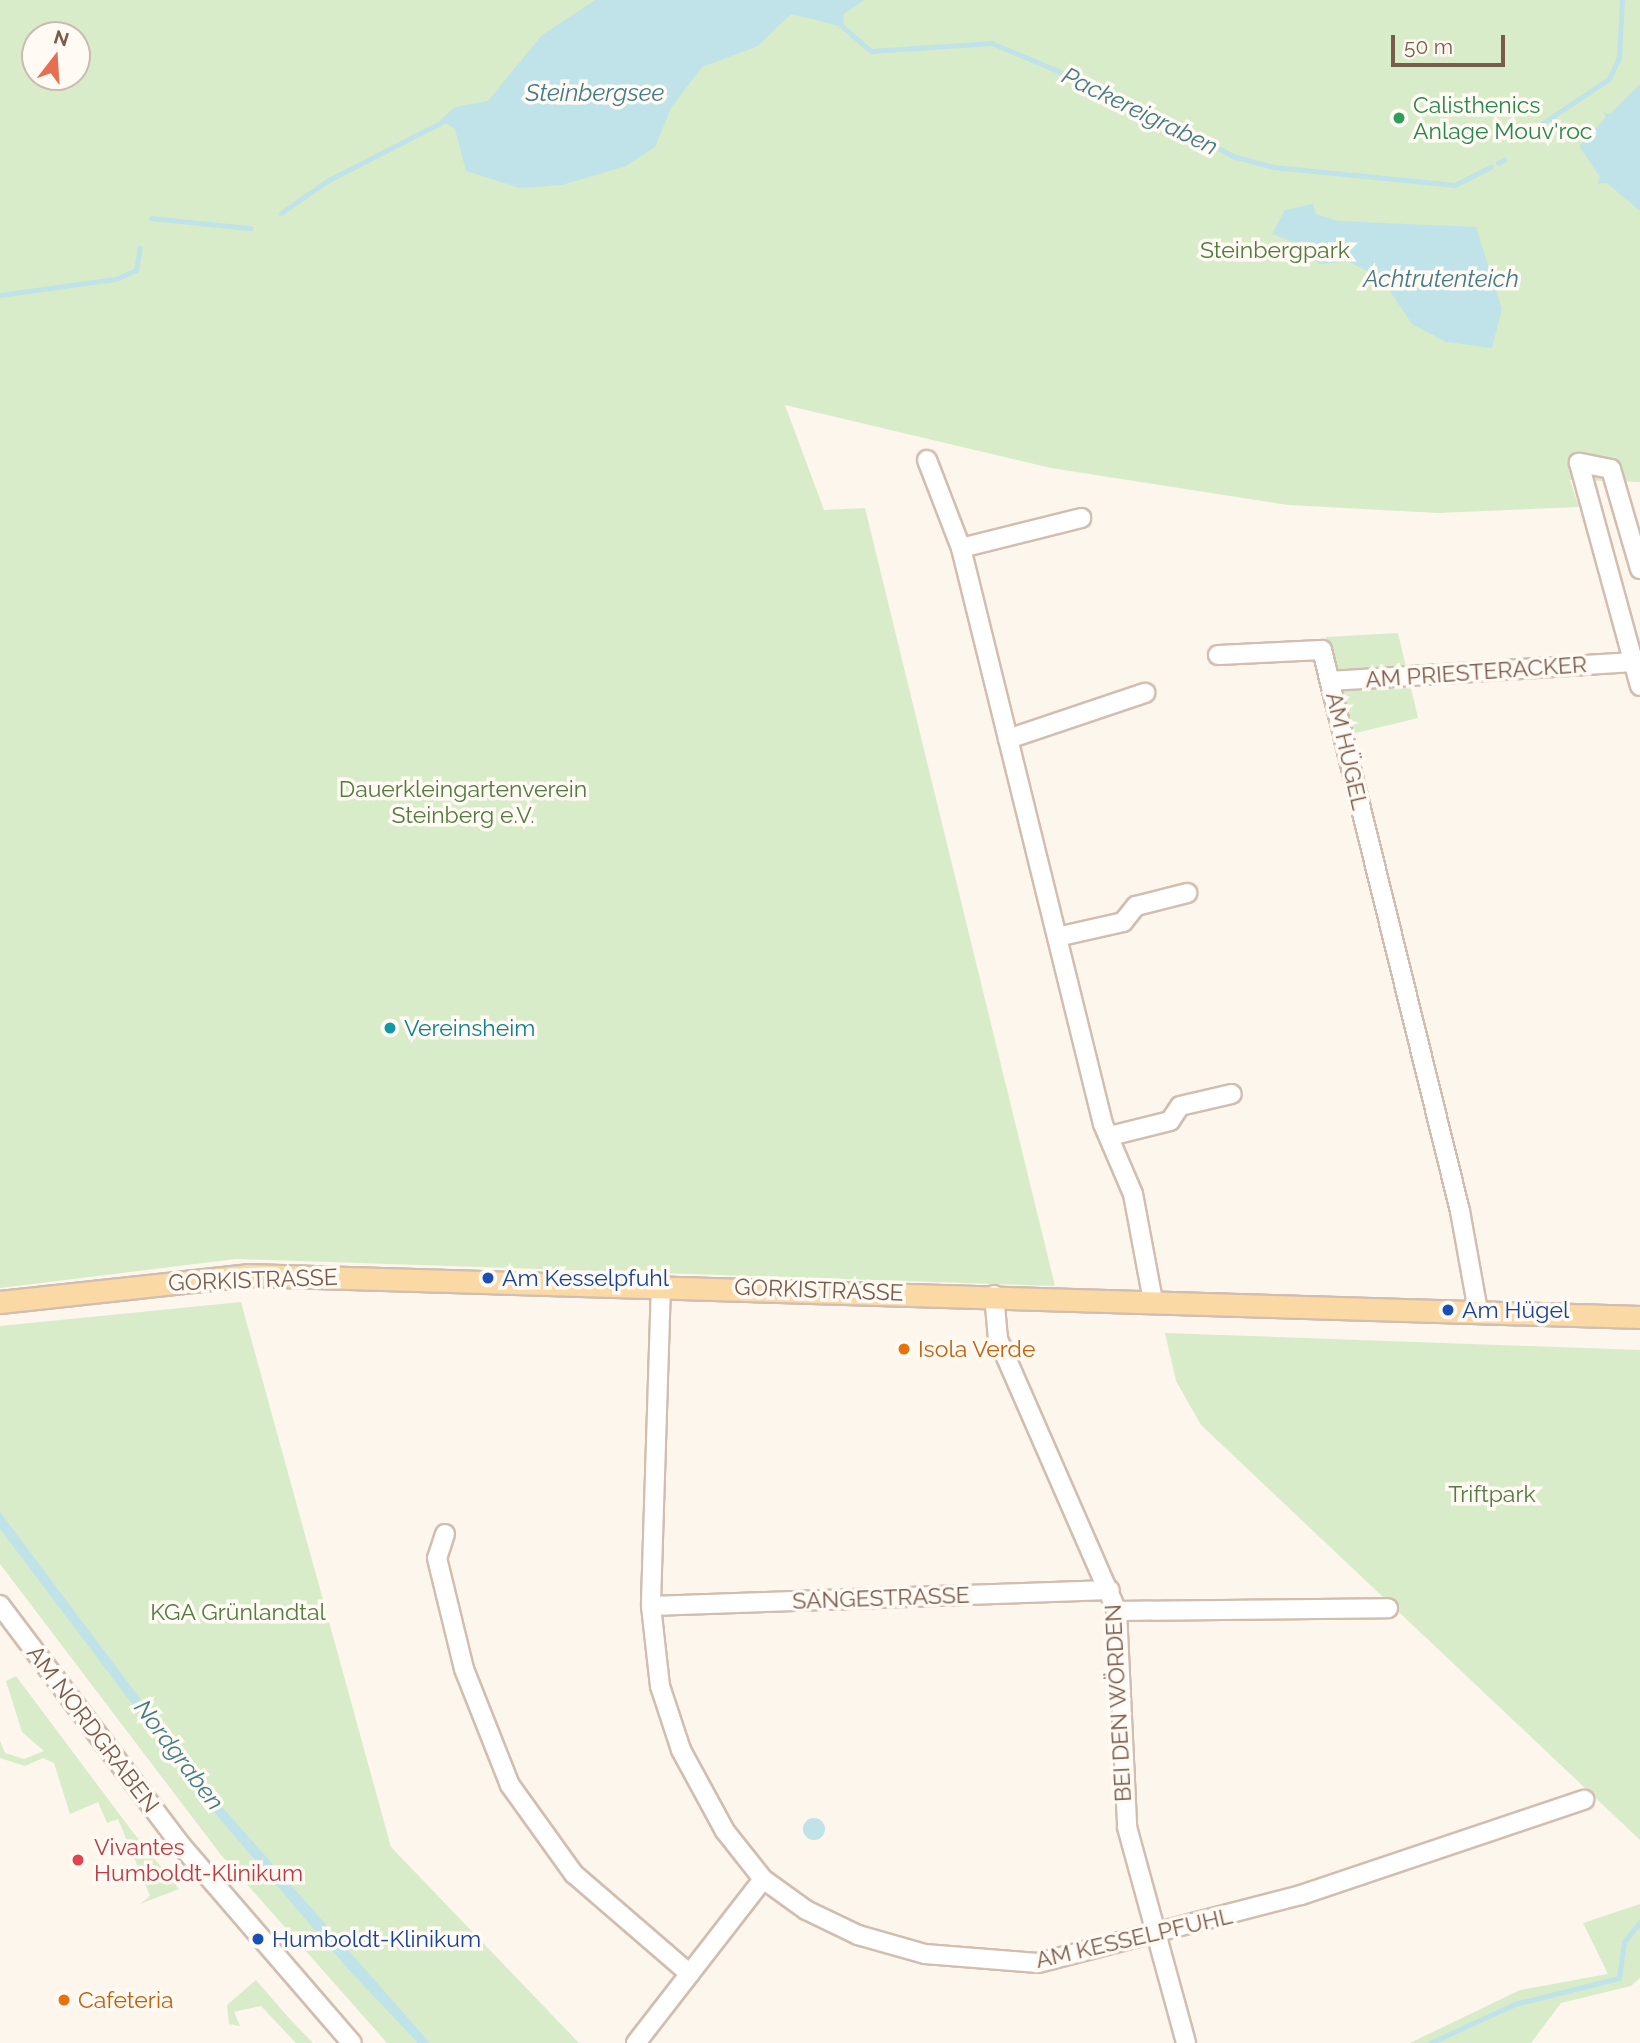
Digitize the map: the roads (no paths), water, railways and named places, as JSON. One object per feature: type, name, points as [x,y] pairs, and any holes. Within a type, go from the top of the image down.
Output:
[{"type":"main road","name":"GORKISTRASSE","points":[[0,1302],[248,1275],[661,1284],[1640,1317]]},
{"type":"street","points":[[927,460],[961,548],[1057,937],[1110,1136],[1133,1194],[1153,1301]]},
{"type":"street","points":[[1640,569],[1611,469],[1579,463],[1640,685]]},
{"type":"street","points":[[961,548],[1081,518]]},
{"type":"street","points":[[1218,656],[1322,650],[1331,681]]},
{"type":"street","name":"AM PRIESTERACKER","points":[[1331,681],[1632,662]]},
{"type":"street","name":"AM HÜGEL","points":[[1331,681],[1460,1211],[1478,1311]]},
{"type":"street","points":[[1008,739],[1145,693]]},
{"type":"street","points":[[1057,937],[1123,922],[1136,906],[1187,893]]},
{"type":"street","points":[[1110,1136],[1170,1121],[1180,1106],[1233,1094]]},
{"type":"street","name":"AM KESSELPFUHL","points":[[661,1284],[651,1606],[660,1686],[681,1750],[725,1830],[764,1879],[852,1932],[948,1959],[1038,1963],[1345,1881],[1584,1800]]},
{"type":"street","name":"BEI DEN WÖRDEN","points":[[994,1295],[998,1339],[1117,1611],[1123,1803],[1154,1934],[1186,2043]]},
{"type":"street","points":[[445,1534],[437,1558],[464,1669],[510,1785],[573,1874],[690,1973]]},
{"type":"street","name":"SANGESTRASSE","points":[[651,1606],[1110,1590]]},
{"type":"street","name":"AM NORDGRABEN","points":[[0,1605],[180,1844],[352,2043]]},
{"type":"street","points":[[1117,1611],[1388,1608]]},
{"type":"street","points":[[636,2043],[764,1879]]},
{"type":"water","name":"Steinbergsee","points":[[595,0],[864,0],[844,14],[843,27],[791,14],[758,46],[702,67],[671,108],[655,147],[626,166],[562,185],[519,188],[466,171],[455,129],[440,120],[455,107],[488,101],[542,35]]},
{"type":"water","points":[[1640,84],[1640,211],[1607,183],[1597,184],[1600,177],[1579,146],[1606,117],[1603,112],[1610,114]]},
{"type":"water","name":"Achtrutenteich","points":[[1313,204],[1316,214],[1338,221],[1476,227],[1502,309],[1492,348],[1446,342],[1412,324],[1381,278],[1349,262],[1318,264],[1317,251],[1272,234],[1285,210]]},
{"type":"water","name":"Nordgraben","points":[[0,1512],[217,1801],[430,2043],[418,2043],[349,1970],[213,1811],[0,1529]]},
{"type":"water","points":[[814,1818],[822,1821],[825,1829],[822,1837],[814,1840],[806,1837],[803,1829],[806,1821]]},
{"type":"waterway","name":"Packereigraben","points":[[1543,123],[1609,79],[1619,58],[1622,0]]},
{"type":"waterway","name":"Packereigraben","points":[[841,25],[871,51],[992,43],[1139,105],[1233,156],[1273,167],[1455,185],[1491,167]]},
{"type":"waterway","name":"Packereigraben","points":[[281,213],[327,181],[444,121]]},
{"type":"waterway","name":"Packereigraben","points":[[1498,163],[1504,160]]},
{"type":"waterway","name":"Packereigraben","points":[[151,218],[250,228]]},
{"type":"waterway","name":"Packereigraben","points":[[0,295],[116,279],[136,270],[140,248]]},
{"type":"waterway","points":[[1430,2043],[1515,2004],[1619,1978],[1624,1942],[1640,1922]]},
{"type":"place","name":"Calisthenics Anlage Mouv'roc","points":[[1399,118]]},
{"type":"place","name":"Vereinsheim","points":[[390,1028]]},
{"type":"place","name":"Am Kesselpfuhl","points":[[488,1278]]},
{"type":"place","name":"Am Hügel","points":[[1448,1310]]},
{"type":"place","name":"Isola Verde","points":[[904,1349]]},
{"type":"place","name":"Vivantes Humboldt-Klinikum","points":[[78,1860]]},
{"type":"place","name":"Humboldt-Klinikum","points":[[258,1939]]},
{"type":"place","name":"Cafeteria","points":[[64,2000]]},
{"type":"park label","name":"Steinbergpark","points":[[1275,250]]},
{"type":"park label","name":"Dauerkleingartenverein Steinberg e.V.","points":[[463,802]]},
{"type":"park label","name":"Triftpark","points":[[1492,1494]]},
{"type":"park label","name":"KGA Grünlandtal","points":[[238,1612]]}]
